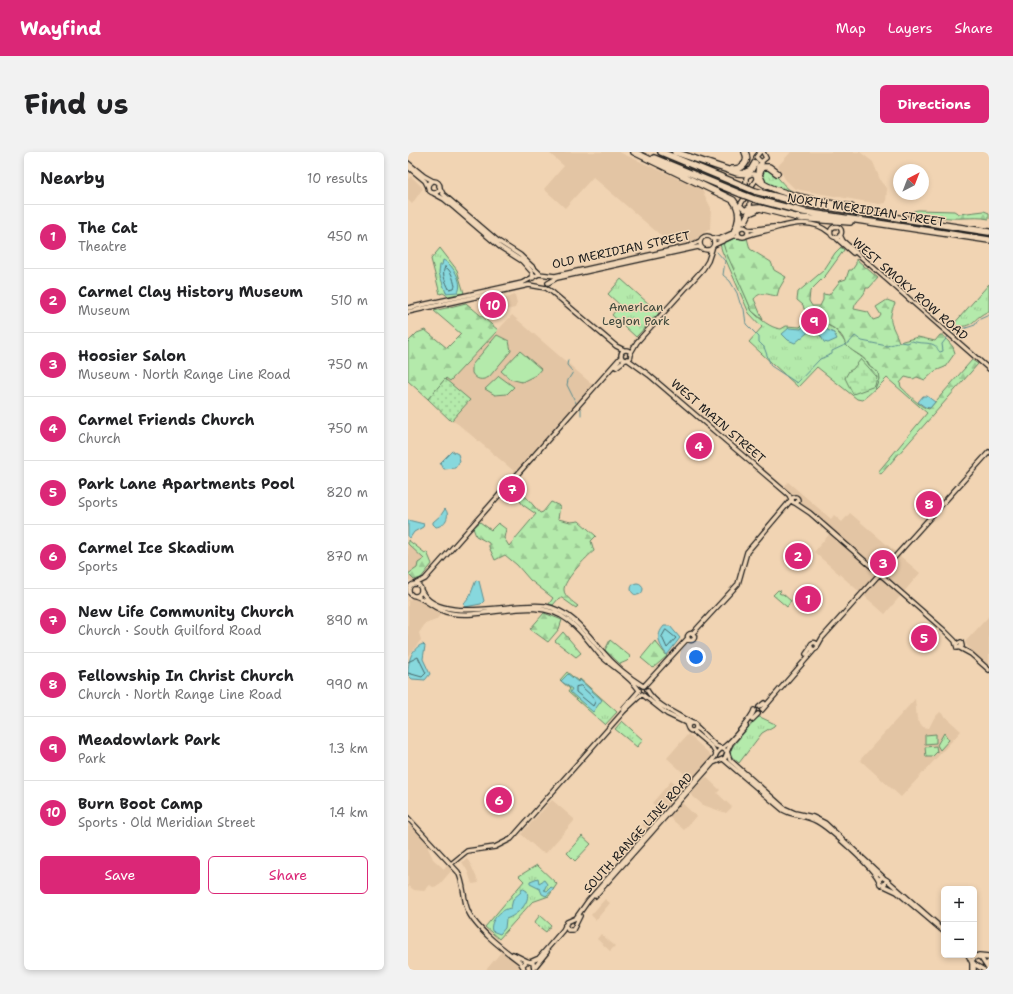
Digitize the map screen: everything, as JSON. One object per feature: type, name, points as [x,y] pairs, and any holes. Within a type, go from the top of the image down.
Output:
[{"type":"highway","points":[[634,152],[733,200],[738,208],[740,221],[737,230]]},
{"type":"highway","name":"NORTH MERIDIAN STREET","points":[[641,152],[754,199],[791,210],[989,240]]},
{"type":"highway","name":"NORTH MERIDIAN STREET","points":[[661,152],[755,191],[793,202],[989,232]]},
{"type":"highway","points":[[675,152],[722,168],[750,174]]},
{"type":"highway","points":[[722,168],[736,170],[742,167],[747,160],[745,152]]},
{"type":"highway","points":[[742,173],[750,170],[756,159]]},
{"type":"highway","points":[[771,187],[760,179],[760,170],[762,167],[766,166],[777,173]]},
{"type":"highway","points":[[757,178],[761,183],[795,196],[891,214],[900,218]]},
{"type":"highway","points":[[724,195],[735,198],[740,205]]},
{"type":"highway","points":[[748,209],[759,208],[770,212],[803,219],[878,225],[884,224]]},
{"type":"highway","points":[[745,221],[748,214],[753,211],[770,212]]},
{"type":"highway","points":[[977,956],[989,957]]},
{"type":"main road","points":[[753,152],[756,159],[763,162]]},
{"type":"main road","points":[[737,230],[742,222],[740,205],[746,198],[746,178],[753,170],[760,152]]},
{"type":"main road","points":[[746,236],[748,233],[745,214],[750,206],[751,187],[757,178],[758,167],[766,157],[763,152]]},
{"type":"main road","points":[[408,163],[425,177],[434,181],[439,186],[443,194],[498,241],[520,255],[532,268],[548,278],[547,283],[552,292],[616,346],[624,357]]},
{"type":"main road","points":[[408,167],[425,181],[433,193],[444,199],[500,247],[522,261],[532,273],[532,283],[536,287]]},
{"type":"main road","points":[[750,174],[754,174],[757,178]]},
{"type":"main road","points":[[428,187],[429,183],[434,181]]},
{"type":"main road","points":[[433,193],[438,191],[439,186]]},
{"type":"main road","points":[[740,205],[744,210],[748,209]]},
{"type":"main road","points":[[703,249],[708,250],[734,236],[746,236],[780,227],[804,223],[821,227],[832,228],[835,226],[840,228],[840,235],[835,237],[821,227]]},
{"type":"main road","points":[[706,263],[707,256],[700,241],[706,236],[718,239],[744,227],[753,230],[767,227],[780,227]]},
{"type":"main road","points":[[830,232],[832,228]]},
{"type":"main road","points":[[737,230],[740,236]]},
{"type":"main road","name":"WEST SMOKY ROW ROAD","points":[[840,235],[843,241],[989,369]]},
{"type":"main road","name":"WEST SMOKY ROW ROAD","points":[[835,237],[947,332]]},
{"type":"main road","points":[[624,357],[630,355],[634,347],[706,263],[713,247],[712,238]]},
{"type":"main road","name":"OLD MERIDIAN STREET","points":[[547,283],[552,280],[695,245],[700,241]]},
{"type":"main road","name":"OLD MERIDIAN STREET","points":[[542,274],[555,276],[696,247],[703,249]]},
{"type":"main road","points":[[671,253],[679,248]]},
{"type":"main road","points":[[528,281],[532,273]]},
{"type":"main road","points":[[408,308],[528,281],[542,274]]},
{"type":"main road","points":[[549,288],[552,280]]},
{"type":"main road","points":[[542,288],[547,283]]},
{"type":"main road","points":[[408,312],[526,285],[542,288],[552,292]]},
{"type":"main road","points":[[616,346],[626,350],[634,347]]},
{"type":"main road","points":[[408,599],[418,595],[425,579],[624,357],[626,350]]},
{"type":"main road","name":"WEST MAIN STREET","points":[[626,350],[635,363]]},
{"type":"main road","name":"WEST MAIN STREET","points":[[624,357],[635,363],[789,495],[794,501]]},
{"type":"main road","points":[[727,753],[734,738],[758,714],[760,709],[811,646],[816,644],[822,638],[989,452]]},
{"type":"main road","points":[[624,712],[624,708],[639,690],[651,680],[683,643],[688,639],[693,640],[693,635],[702,623],[738,584],[745,556],[753,544],[794,501],[958,642],[957,647],[962,647],[989,669]]},
{"type":"main road","points":[[425,579],[414,584],[409,591],[414,596],[438,609],[455,614],[541,609],[553,612],[566,619],[581,631],[603,658],[643,694],[667,714],[686,723],[688,728],[712,747],[716,754],[727,761],[783,810],[793,815],[810,818],[823,826],[873,870],[880,884],[897,892],[941,929]]},
{"type":"main road","points":[[408,583],[414,584],[421,590],[424,596],[434,603],[450,609],[535,605],[556,609],[577,623],[606,655],[643,686],[651,696],[669,710],[696,725],[697,728],[716,746],[727,753],[730,760],[782,806],[792,812],[810,816],[821,821],[941,928]]},
{"type":"main road","points":[[754,710],[760,709],[814,650],[818,648],[816,644]]},
{"type":"main road","points":[[811,646],[814,650]]},
{"type":"main road","points":[[451,864],[468,851],[495,847],[511,839],[624,712],[647,690],[651,680]]},
{"type":"main road","points":[[754,710],[755,713],[758,714]]},
{"type":"main road","points":[[721,748],[727,744],[750,718],[754,710]]},
{"type":"main road","points":[[688,728],[692,723]]},
{"type":"main road","points":[[693,732],[697,728]]},
{"type":"main road","name":"SOUTH RANGE LINE ROAD","points":[[570,921],[576,918],[588,901],[721,748]]},
{"type":"main road","name":"SOUTH RANGE LINE ROAD","points":[[575,926],[594,897],[713,763],[726,757],[727,753]]},
{"type":"main road","points":[[408,818],[451,864],[460,878],[467,908],[472,919],[520,962],[523,969],[529,962],[539,958],[566,925],[570,921],[573,922],[575,926],[573,930],[563,933],[534,969]]},
{"type":"main road","points":[[879,881],[883,877]]},
{"type":"main road","points":[[884,885],[887,880]]},
{"type":"main road","points":[[566,925],[570,930]]},
{"type":"main road","points":[[510,953],[533,963],[534,969]]},
{"type":"main road","points":[[977,956],[989,970]]},
{"type":"main road","points":[[973,966],[984,970]]},
{"type":"shaded area","points":[[548,152],[619,152],[697,187],[702,190],[711,208],[710,229],[700,235],[695,241],[673,246],[593,177],[565,208],[544,189],[564,166]]},
{"type":"shaded area","points":[[791,152],[860,152],[873,162],[881,182],[887,188],[886,203],[879,204],[794,188],[785,179],[778,166]]},
{"type":"shaded area","points":[[411,176],[423,188],[412,204],[408,200],[408,179]]},
{"type":"shaded area","points":[[515,295],[517,303],[515,308],[486,314],[481,310],[487,303],[491,304]]},
{"type":"shaded area","points":[[512,315],[593,385],[515,472],[458,424],[451,420],[428,399],[446,378],[450,381]]},
{"type":"shaded area","points":[[788,482],[831,519],[834,515],[842,522],[850,513],[920,573],[885,614],[814,552],[832,531],[783,488]]},
{"type":"shaded area","points":[[408,541],[431,564],[420,578],[413,581],[408,580]]},
{"type":"shaded area","points":[[417,597],[439,612],[440,615],[436,620],[425,624],[419,633],[421,640],[408,656],[408,600]]},
{"type":"shaded area","points":[[989,616],[989,666],[967,646],[965,642]]},
{"type":"shaded area","points":[[915,699],[917,719],[923,727],[929,728],[934,718],[940,712],[961,731],[901,797],[860,760]]},
{"type":"shaded area","points":[[688,734],[712,756],[691,780],[667,758]]},
{"type":"shaded area","points":[[706,777],[720,790],[717,793],[732,807],[726,813],[703,805],[690,794]]},
{"type":"shaded area","points":[[671,781],[682,790],[662,812],[652,803]]},
{"type":"shaded area","points":[[552,800],[574,819],[574,821],[546,853],[541,852],[521,834]]},
{"type":"shaded area","points":[[682,803],[696,816],[684,830],[669,817]]},
{"type":"shaded area","points":[[653,812],[659,817],[648,830],[642,825]]},
{"type":"shaded area","points":[[410,825],[430,846],[428,848],[433,859],[444,869],[448,865],[452,870],[438,886],[433,887],[430,885],[424,891],[414,890],[409,886],[408,888],[408,827]]},
{"type":"shaded area","points":[[467,859],[479,883],[472,884],[468,872],[462,862]]},
{"type":"shaded area","points":[[605,899],[610,903],[596,920],[591,915]]},
{"type":"shaded area","points":[[601,934],[615,946],[610,951],[597,939]]},
{"type":"shaded area","points":[[502,951],[520,966],[520,970],[486,970]]},
{"type":"green space","points":[[766,168],[774,173],[786,187],[793,192],[782,190],[764,181],[762,171]]},
{"type":"green space","points":[[913,211],[954,211],[959,214],[984,211],[989,213],[989,219],[945,218],[913,213]]},
{"type":"green space","points":[[735,238],[747,238],[750,249],[771,262],[774,270],[786,277],[777,296],[762,294],[754,299],[763,320],[752,311],[725,250],[723,243]]},
{"type":"green space","points":[[723,243],[752,311],[769,325],[781,329],[786,326],[800,327],[812,313],[816,314],[823,324],[835,329],[851,349],[866,361],[870,367],[878,372],[879,381],[873,391],[862,400],[857,399],[817,367],[798,387],[749,342],[762,327],[749,313],[722,251],[720,244]]},
{"type":"green space","points":[[841,247],[844,250],[826,275],[810,291],[809,301],[812,306],[820,306],[823,300],[823,294],[829,295],[840,281],[846,279],[849,270],[852,270],[856,264],[856,259],[878,278],[869,288],[866,288],[864,294],[856,303],[854,309],[868,312],[873,320],[879,318],[881,315],[876,307],[887,300],[895,303],[891,315],[891,323],[899,342],[918,337],[935,341],[940,335],[943,335],[953,347],[955,353],[945,367],[935,371],[925,380],[917,377],[913,379],[905,377],[900,383],[901,387],[918,403],[929,409],[972,360],[978,364],[881,474],[878,472],[927,413],[887,378],[874,391],[879,379],[878,372],[870,367],[862,357],[847,346],[837,331],[832,327],[823,324],[816,314],[809,315],[809,312],[804,309],[803,305],[797,300],[798,292],[824,270],[835,253]]},
{"type":"green space","points":[[440,248],[457,270],[464,293],[448,296],[443,293],[440,294],[431,259]]},
{"type":"green space","name":"American Legion Park","points":[[621,279],[659,313],[636,337],[612,315],[620,305],[608,294]]},
{"type":"green space","points":[[989,284],[989,311],[970,324],[960,327],[952,326]]},
{"type":"green space","points":[[466,303],[498,330],[450,381],[446,378],[428,399],[408,381],[408,342],[417,333],[425,330],[447,348],[461,334],[434,311]]},
{"type":"green space","points":[[497,335],[509,341],[511,351],[489,377],[484,379],[477,378],[472,373],[472,365]]},
{"type":"green space","points":[[520,351],[541,369],[536,375],[522,382],[510,379],[501,371]]},
{"type":"green space","points":[[861,359],[877,377],[875,386],[853,394],[845,378],[849,371],[853,369]]},
{"type":"green space","points":[[499,376],[514,387],[507,394],[495,395],[485,389]]},
{"type":"green space","points":[[445,379],[470,400],[451,421],[428,399]]},
{"type":"green space","points":[[520,490],[540,513],[543,512],[551,502],[560,506],[558,519],[571,522],[579,521],[596,536],[591,541],[594,551],[576,569],[565,586],[565,594],[578,606],[576,608],[562,598],[559,598],[553,605],[549,604],[553,598],[530,580],[517,565],[505,555],[495,560],[489,547],[489,543],[476,536],[473,528],[480,522],[491,530],[498,523],[506,529],[504,538],[509,546],[536,514],[523,505],[515,494]]},
{"type":"green space","points":[[408,540],[425,553],[427,552],[432,564],[421,578],[414,580],[408,574],[417,568],[418,563],[424,559],[408,544]]},
{"type":"green space","points":[[778,590],[781,591],[779,593],[783,594],[791,601],[787,607],[773,595]]},
{"type":"green space","points":[[544,613],[562,620],[559,629],[548,642],[530,629]]},
{"type":"green space","points":[[563,632],[581,653],[576,657],[555,641]]},
{"type":"green space","points":[[610,640],[631,657],[627,661],[620,664],[605,650]]},
{"type":"green space","points":[[655,641],[667,656],[653,668],[641,658]]},
{"type":"green space","points":[[567,672],[578,681],[580,679],[617,712],[605,725],[568,692],[570,689],[560,680]]},
{"type":"green space","points":[[760,717],[775,724],[762,733],[739,763],[731,756],[730,752],[733,746],[756,718]]},
{"type":"green space","points":[[622,721],[643,740],[637,747],[615,729]]},
{"type":"green space","points":[[944,733],[949,740],[940,750],[937,745]]},
{"type":"green space","points":[[936,734],[936,743],[925,744],[925,735]]},
{"type":"green space","points":[[936,746],[937,752],[932,757],[926,757],[925,747]]},
{"type":"green space","points":[[582,836],[591,844],[575,861],[567,853]]},
{"type":"green space","points":[[537,865],[557,884],[549,896],[532,902],[499,939],[485,927],[524,881],[519,876]]},
{"type":"green space","points":[[540,915],[551,925],[546,932],[534,923]]},
{"type":"water","points":[[443,260],[450,265],[456,274],[459,284],[458,292],[446,293],[439,273],[440,265],[442,265]]},
{"type":"water","points":[[812,315],[816,317],[819,326],[834,333],[837,339],[828,343],[824,342],[819,333],[812,329],[795,343],[788,340],[782,334],[789,328],[801,329]]},
{"type":"water","points":[[923,396],[927,396],[935,402],[930,408],[925,407],[918,402]]},
{"type":"water","points":[[452,451],[458,454],[460,461],[455,468],[444,469],[440,463]]},
{"type":"water","points":[[445,509],[447,511],[446,520],[442,525],[436,527],[433,522]]},
{"type":"water","points":[[408,520],[424,524],[423,527],[414,532],[410,538],[408,537]]},
{"type":"water","points":[[476,580],[479,581],[484,601],[481,604],[465,607],[464,604],[469,598]]},
{"type":"water","points":[[635,583],[639,583],[643,589],[639,595],[635,595],[631,591],[631,587]]},
{"type":"water","points":[[664,626],[670,626],[680,638],[667,655],[659,640],[661,630]]},
{"type":"water","points":[[423,644],[425,646],[423,659],[430,674],[425,680],[412,679],[408,675],[411,657],[415,649]]},
{"type":"water","points":[[568,674],[578,682],[580,680],[602,700],[593,712],[570,692],[572,689],[561,681]]},
{"type":"water","points":[[538,878],[539,883],[544,880],[547,884],[544,890],[547,891],[551,887],[554,889],[546,896],[542,894],[540,889],[530,884],[530,881]]},
{"type":"water","points":[[522,888],[527,891],[528,895],[525,904],[519,912],[506,919],[505,928],[500,934],[492,931],[492,923],[494,920],[500,913],[511,908],[513,899],[521,892]]},
{"type":"waterway","points":[[717,252],[725,261],[723,275],[730,281],[737,293],[740,303],[744,309],[746,324],[759,337],[759,342],[764,347],[771,366],[797,383],[820,359],[832,354],[832,351],[849,343],[855,336],[862,341],[887,346],[900,342],[907,343],[912,341],[932,344],[940,352],[943,351],[942,344],[949,335]]},
{"type":"waterway","points":[[951,333],[975,325],[978,320],[989,315]]},
{"type":"waterway","points":[[568,360],[567,365],[573,372],[567,385],[576,403]]},
{"type":"waterway","points":[[581,409],[581,415]]},
{"type":"place","name":"Burn Boot Camp","points":[[493,305]]},
{"type":"place","name":"Meadowlark Park","points":[[814,321]]},
{"type":"place","name":"Carmel Friends Church","points":[[699,446]]},
{"type":"place","name":"New Life Community Church","points":[[512,489]]},
{"type":"place","name":"Fellowship In Christ Church","points":[[929,504]]},
{"type":"place","name":"Carmel Clay History Museum","points":[[798,556]]},
{"type":"place","name":"Hoosier Salon","points":[[883,563]]},
{"type":"place","name":"The Cat","points":[[808,599]]},
{"type":"place","name":"Park Lane Apartments Pool","points":[[924,638]]},
{"type":"place","name":"Carmel Ice Skadium","points":[[499,800]]}]
